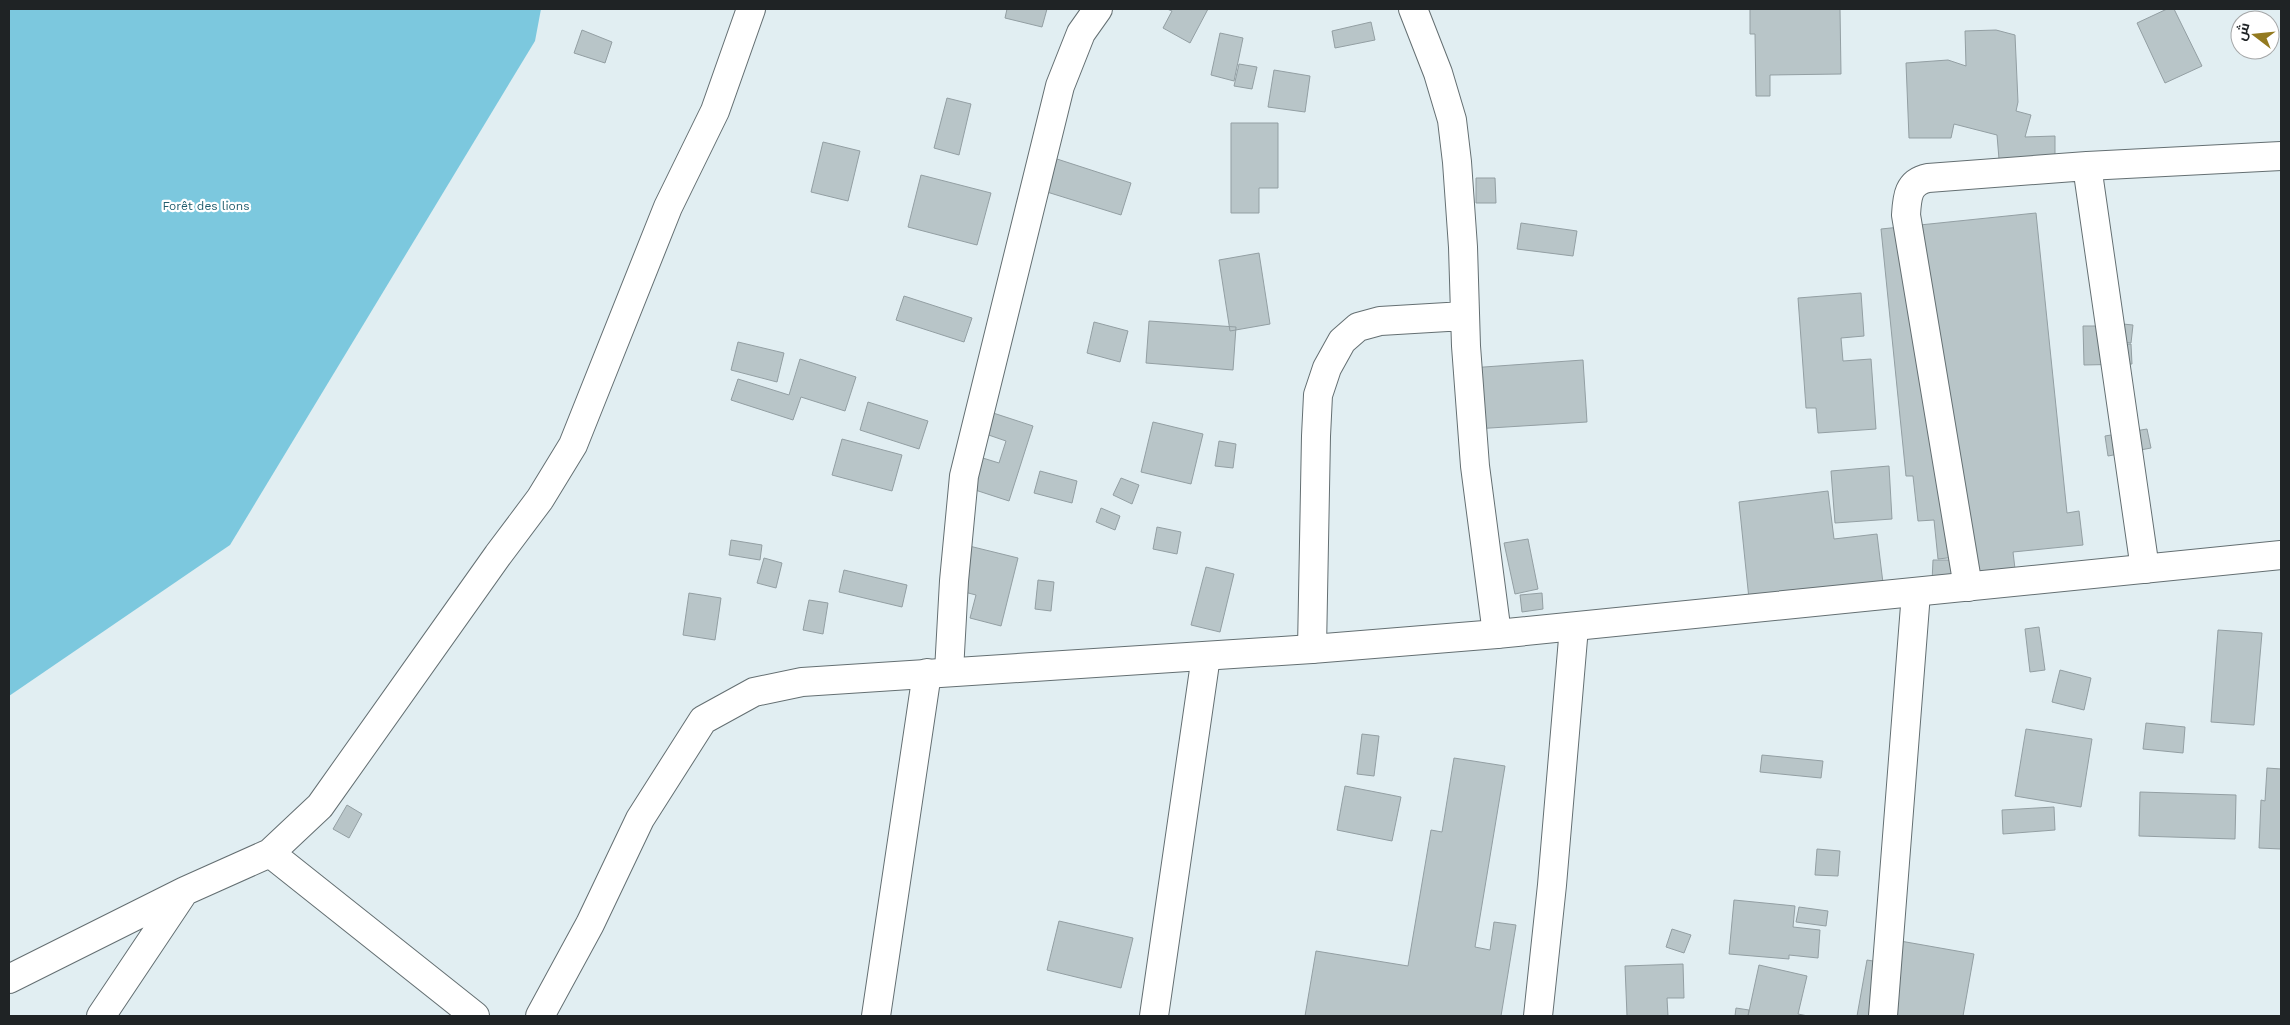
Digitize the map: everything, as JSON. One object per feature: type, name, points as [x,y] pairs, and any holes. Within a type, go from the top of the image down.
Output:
[{"type":"street","points":[[9,979],[185,891],[270,853],[320,806],[498,555],[540,499],[573,445],[668,207],[715,112],[751,9]]},
{"type":"street","points":[[876,1016],[954,581],[964,476],[1060,86],[1081,33],[1098,9]]},
{"type":"street","points":[[1413,9],[1438,73],[1452,120],[1463,247],[1464,316],[1475,466],[1497,634]]},
{"type":"street","points":[[1968,587],[1906,215],[1907,200],[1911,187],[1918,180],[2087,166],[2281,156]]},
{"type":"street","points":[[2087,166],[2145,569]]},
{"type":"street","points":[[1312,649],[1318,395],[1327,368],[1342,341],[1358,327],[1380,321],[1464,316]]},
{"type":"street","points":[[540,1016],[590,924],[640,819],[703,720],[754,692],[802,682],[1312,649],[1497,634],[2281,555]]},
{"type":"street","points":[[1883,1016],[1916,593]]},
{"type":"street","points":[[1538,1016],[1552,885],[1574,626]]},
{"type":"street","points":[[1154,1016],[1206,656]]},
{"type":"street","points":[[270,853],[475,1016]]},
{"type":"street","points":[[101,1016],[185,891]]},
{"type":"green space","name":"Forêt des lions","points":[[9,9],[541,9],[535,41],[230,545],[9,696]]},
{"type":"building","points":[[1007,9],[1047,9],[1042,27],[1005,18]]},
{"type":"building","points":[[1167,9],[1208,9],[1190,43],[1163,28],[1172,11]]},
{"type":"building","points":[[1750,9],[1840,9],[1841,74],[1770,75],[1770,96],[1756,96],[1755,34],[1750,34]]},
{"type":"building","points":[[2167,9],[2174,9],[2202,66],[2165,83],[2137,23]]},
{"type":"building","points":[[1371,22],[1375,40],[1335,48],[1332,31]]},
{"type":"building","points":[[582,30],[612,42],[605,63],[574,53]]},
{"type":"building","points":[[1996,30],[2015,35],[2018,102],[2016,111],[2031,115],[2025,137],[2055,136],[2055,157],[1999,159],[1997,135],[1954,124],[1951,138],[1909,138],[1906,63],[1948,60],[1966,66],[1965,31]]},
{"type":"building","points":[[1220,33],[1243,38],[1234,81],[1211,75]]},
{"type":"building","points":[[1239,64],[1257,67],[1252,89],[1234,86]]},
{"type":"building","points":[[1274,70],[1310,76],[1305,112],[1268,107]]},
{"type":"building","points":[[947,98],[971,104],[959,155],[934,148]]},
{"type":"building","points":[[1231,123],[1278,123],[1278,188],[1259,188],[1259,213],[1231,213]]},
{"type":"building","points":[[823,142],[860,151],[848,201],[811,192]]},
{"type":"building","points":[[1057,159],[1131,183],[1121,215],[1047,192]]},
{"type":"building","points":[[921,175],[991,193],[977,245],[908,227]]},
{"type":"building","points":[[1476,178],[1495,178],[1496,203],[1476,203]]},
{"type":"building","points":[[2036,213],[2067,513],[2079,511],[2083,545],[2013,552],[2016,577],[1977,582],[1974,555],[1938,559],[1934,520],[1918,521],[1913,476],[1906,476],[1881,229]]},
{"type":"building","points":[[1521,223],[1577,231],[1573,256],[1517,249]]},
{"type":"building","points":[[1259,253],[1270,324],[1230,331],[1219,260]]},
{"type":"building","points":[[1861,293],[1864,336],[1841,338],[1843,361],[1871,359],[1876,429],[1818,433],[1816,408],[1806,408],[1798,298]]},
{"type":"building","points":[[904,296],[972,318],[964,342],[896,320]]},
{"type":"building","points":[[1149,321],[1236,327],[1233,370],[1146,363]]},
{"type":"building","points":[[1094,322],[1128,331],[1120,362],[1087,353]]},
{"type":"building","points":[[2102,322],[2133,325],[2131,343],[2101,340]]},
{"type":"building","points":[[2083,326],[2098,326],[2099,345],[2131,344],[2132,364],[2084,365]]},
{"type":"building","points":[[738,342],[784,353],[777,382],[731,370]]},
{"type":"building","points":[[800,359],[856,377],[845,411],[801,397],[793,420],[731,400],[738,379],[789,395]]},
{"type":"building","points":[[1583,360],[1587,422],[1474,429],[1470,368]]},
{"type":"building","points":[[868,402],[928,421],[919,449],[860,430]]},
{"type":"building","points":[[984,410],[1033,426],[1009,501],[963,486],[973,455],[999,463],[1006,441],[977,431]]},
{"type":"building","points":[[1153,422],[1203,434],[1191,484],[1141,472]]},
{"type":"building","points":[[2147,429],[2151,448],[2108,456],[2105,436]]},
{"type":"building","points":[[842,439],[902,455],[892,491],[832,475]]},
{"type":"building","points":[[1219,441],[1236,444],[1233,468],[1215,466]]},
{"type":"building","points":[[1889,466],[1892,519],[1835,523],[1831,471]]},
{"type":"building","points":[[1040,471],[1077,481],[1072,503],[1034,493]]},
{"type":"building","points":[[1121,478],[1139,485],[1132,504],[1113,495]]},
{"type":"building","points":[[1828,491],[1834,539],[1877,534],[1883,583],[1749,599],[1739,502]]},
{"type":"building","points":[[1101,508],[1120,516],[1115,530],[1096,522]]},
{"type":"building","points":[[1157,527],[1181,532],[1177,554],[1153,549]]},
{"type":"building","points":[[1528,539],[1538,589],[1515,594],[1504,543]]},
{"type":"building","points":[[731,540],[762,545],[760,560],[729,555]]},
{"type":"building","points":[[957,543],[1018,558],[1001,626],[970,618],[976,595],[945,587]]},
{"type":"building","points":[[764,558],[782,563],[776,588],[757,583]]},
{"type":"building","points":[[1933,560],[1952,560],[1952,583],[1932,582]]},
{"type":"building","points":[[1206,567],[1234,574],[1220,632],[1191,625]]},
{"type":"building","points":[[844,570],[907,585],[902,607],[839,592]]},
{"type":"building","points":[[1038,580],[1054,582],[1051,611],[1035,609]]},
{"type":"building","points":[[689,593],[721,598],[715,640],[683,635]]},
{"type":"building","points":[[1542,593],[1543,609],[1522,612],[1520,595]]},
{"type":"building","points":[[809,600],[828,603],[823,634],[803,630]]},
{"type":"building","points":[[2039,627],[2045,670],[2030,672],[2025,629]]},
{"type":"building","points":[[2218,630],[2262,633],[2254,725],[2211,722]]},
{"type":"building","points":[[2060,670],[2091,678],[2084,710],[2052,702]]},
{"type":"building","points":[[2146,723],[2185,727],[2183,753],[2143,749]]},
{"type":"building","points":[[2026,729],[2092,739],[2081,807],[2015,796]]},
{"type":"building","points":[[1362,734],[1379,736],[1374,776],[1357,774]]},
{"type":"building","points":[[1762,755],[1823,761],[1821,778],[1760,772]]},
{"type":"building","points":[[1454,758],[1505,766],[1475,947],[1490,950],[1494,922],[1516,925],[1501,1016],[1305,1016],[1316,951],[1408,966],[1431,830],[1442,832]]},
{"type":"building","points":[[2267,768],[2281,769],[2281,849],[2259,848],[2261,800],[2265,801]]},
{"type":"building","points":[[1345,786],[1401,797],[1392,841],[1337,830]]},
{"type":"building","points":[[2140,792],[2236,795],[2235,839],[2139,836]]},
{"type":"building","points":[[347,805],[362,814],[349,838],[333,829]]},
{"type":"building","points":[[2054,807],[2055,830],[2003,834],[2002,810]]},
{"type":"building","points":[[1817,849],[1840,851],[1838,876],[1815,875]]},
{"type":"building","points":[[1734,900],[1795,906],[1793,927],[1820,930],[1818,958],[1789,955],[1789,959],[1729,954]]},
{"type":"building","points":[[1799,907],[1828,911],[1826,926],[1796,922]]},
{"type":"building","points":[[1059,921],[1133,938],[1121,988],[1047,970]]},
{"type":"building","points":[[1672,929],[1691,935],[1684,953],[1666,947]]},
{"type":"building","points":[[1889,939],[1974,954],[1963,1016],[1857,1016],[1867,960],[1885,963]]},
{"type":"building","points":[[1683,964],[1684,998],[1667,998],[1668,1016],[1627,1016],[1625,966]]},
{"type":"building","points":[[1759,965],[1807,976],[1798,1014],[1808,1016],[1748,1016]]},
{"type":"building","points":[[1736,1008],[1749,1010],[1748,1016],[1735,1016]]}]
